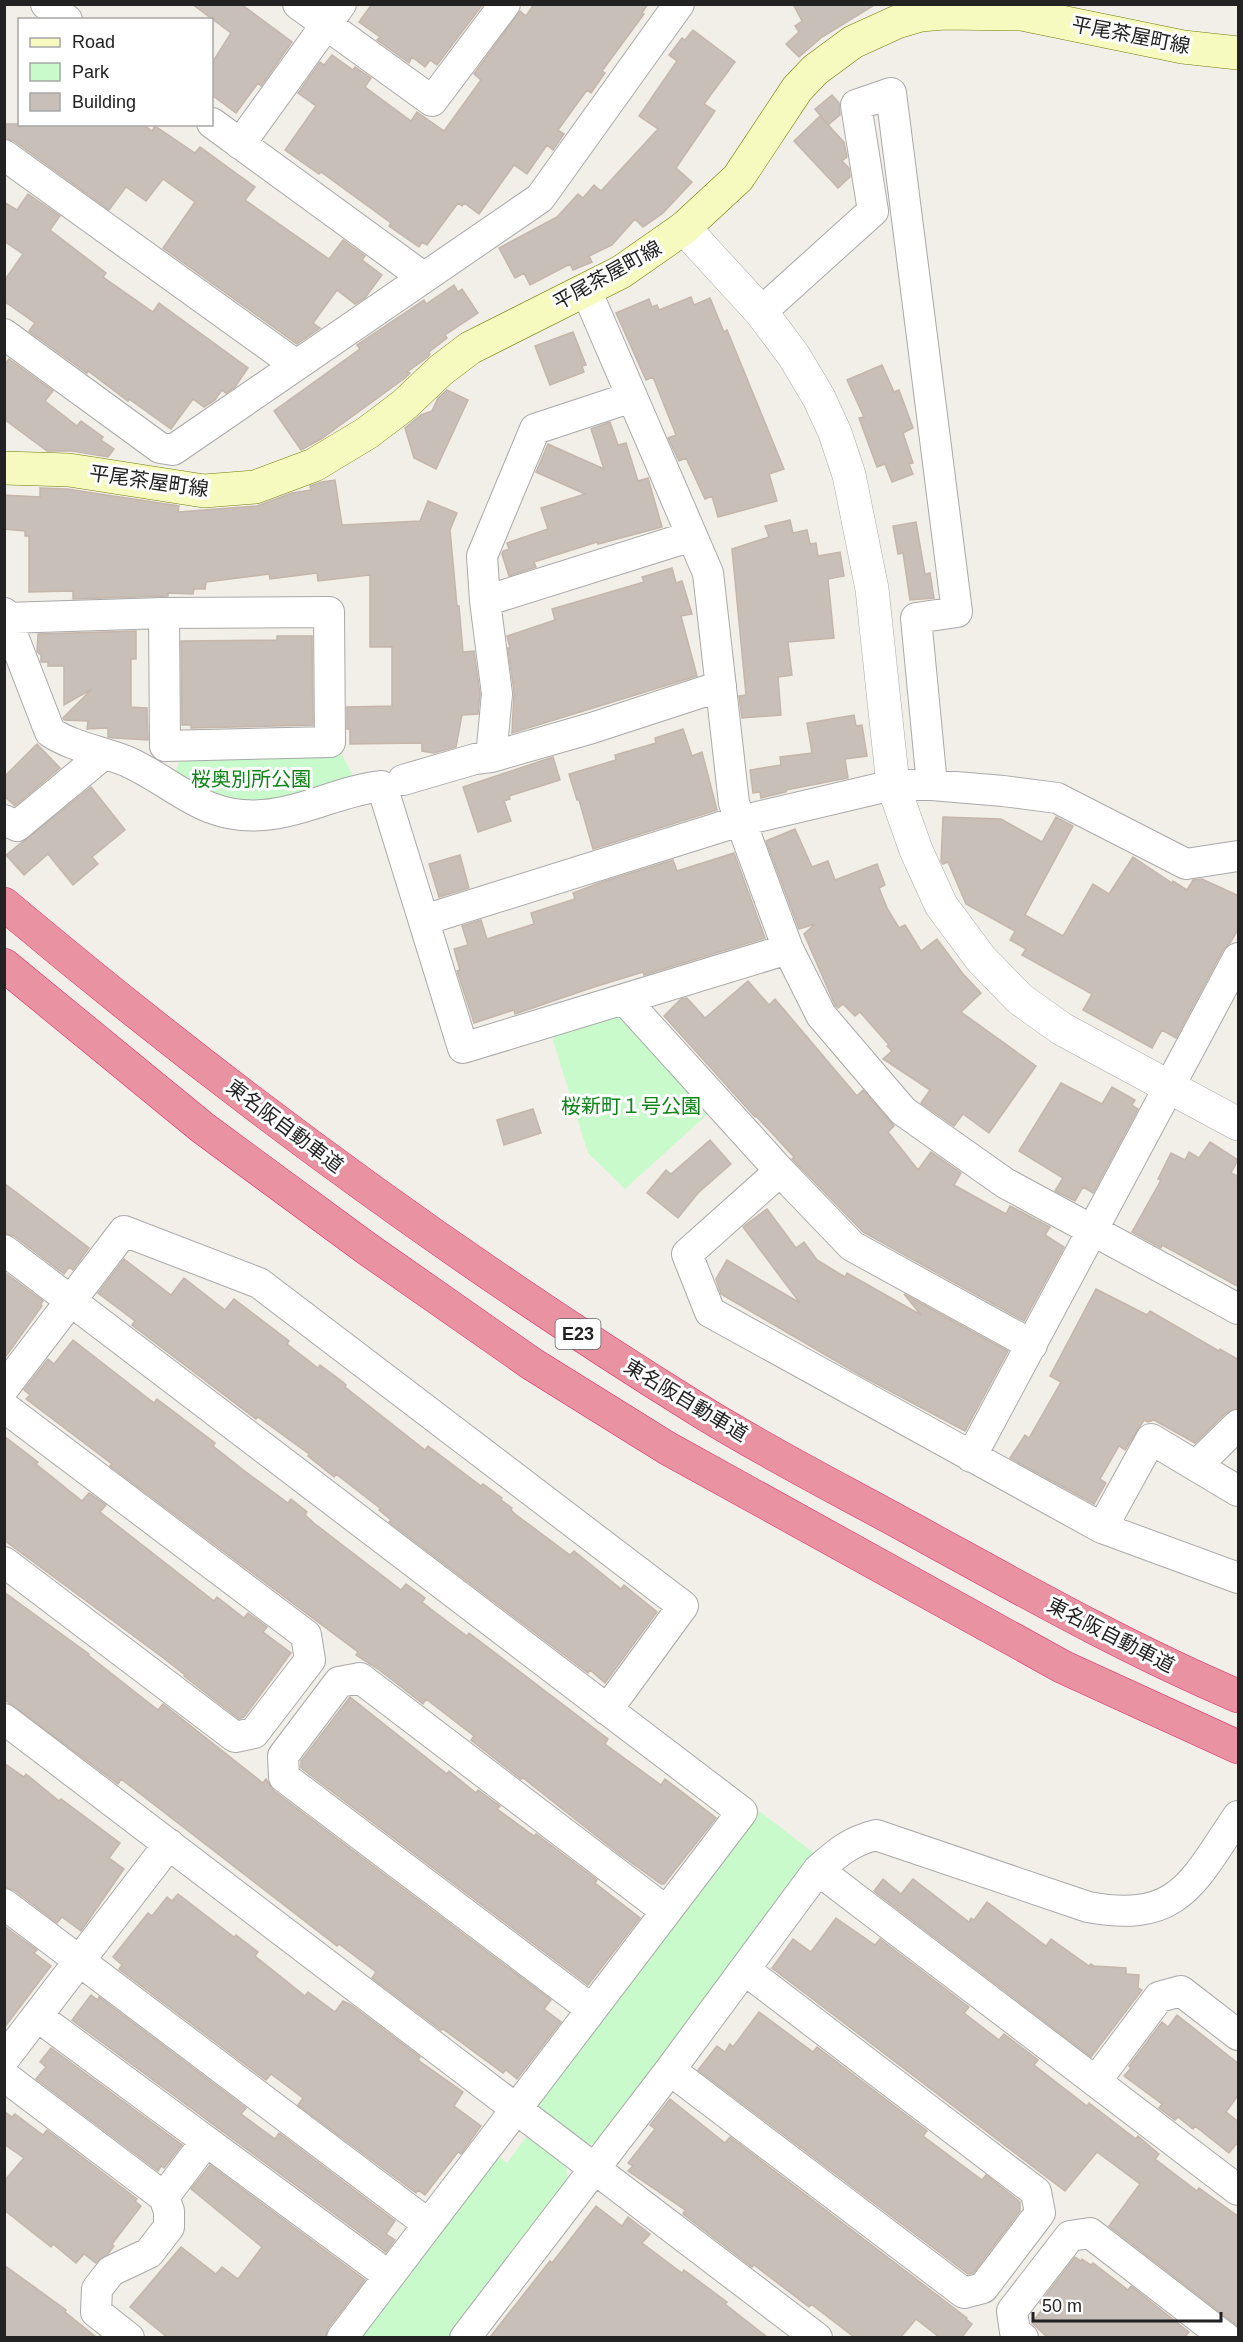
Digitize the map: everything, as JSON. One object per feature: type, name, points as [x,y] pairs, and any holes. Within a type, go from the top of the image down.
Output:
[{"type":"highway","name":"東名阪自動車道","points":[[4,904],[89,976],[230,1086],[398,1210],[560,1322],[700,1411],[811,1474],[1085,1624],[1204,1682],[1239,1696]]},
{"type":"highway","name":"E23","points":[[4,965],[203,1128],[366,1248],[532,1364],[667,1448],[781,1513],[1063,1666],[1239,1747]]},
{"type":"main road","name":"平尾茶屋町線","points":[[4,468],[69,470],[204,491],[245,488],[269,483],[314,465],[367,433],[404,405],[441,370],[470,348],[586,290],[652,252],[684,228],[738,178],[797,89],[815,70],[853,42],[897,22],[921,15],[944,13],[1022,14],[1183,46],[1239,53]]},
{"type":"street","points":[[46,4],[64,18]]},
{"type":"street","points":[[298,4],[333,15],[432,102],[505,4]]},
{"type":"street","points":[[4,334],[160,448],[173,450],[540,198],[679,4]]},
{"type":"street","points":[[240,144],[333,15]]},
{"type":"street","points":[[761,312],[873,211],[856,105],[891,93],[957,612],[916,618],[932,785]]},
{"type":"street","points":[[213,124],[423,277]]},
{"type":"street","points":[[4,155],[296,365]]},
{"type":"street","points":[[684,228],[761,312],[794,356],[819,398],[835,433],[849,475],[872,589],[893,785],[916,850],[941,905],[981,959],[1020,999],[1062,1029],[1239,1124]]},
{"type":"street","points":[[586,290],[708,573],[734,802],[788,949],[821,1015],[903,1111],[1005,1183],[1239,1309]]},
{"type":"street","points":[[490,757],[497,694],[485,601],[482,556],[535,429],[632,397]]},
{"type":"street","points":[[485,601],[692,536]]},
{"type":"street","points":[[164,613],[165,746],[330,742],[329,612],[164,613],[5,615],[50,732],[66,742],[127,762],[192,801],[238,814],[265,815],[364,788],[382,786],[462,1048],[788,949]]},
{"type":"street","points":[[403,780],[592,728],[720,686]]},
{"type":"street","points":[[4,820],[17,826],[104,754]]},
{"type":"street","points":[[424,920],[740,820],[893,785],[932,785],[1057,798],[1186,864],[1239,856]]},
{"type":"street","points":[[971,1457],[1239,958]]},
{"type":"street","points":[[624,999],[780,1171],[852,1246],[1032,1345]]},
{"type":"street","points":[[780,1171],[687,1254],[710,1312],[1102,1528],[1239,1578]]},
{"type":"street","points":[[4,1388],[124,1231],[259,1283],[683,1606],[607,1710]]},
{"type":"street","points":[[4,1250],[741,1812],[342,2337]]},
{"type":"street","points":[[4,1407],[306,1635],[310,1660],[339,1682]]},
{"type":"street","points":[[1196,1466],[1239,1425]]},
{"type":"street","points":[[1102,1528],[1150,1439],[1239,1491]]},
{"type":"street","points":[[4,1562],[235,1737],[254,1733],[310,1660]]},
{"type":"street","points":[[591,2009],[284,1777],[283,1756],[339,1682],[360,1678],[666,1911]]},
{"type":"street","points":[[4,1719],[817,2337]]},
{"type":"street","points":[[254,1733],[283,1756]]},
{"type":"street","points":[[465,2337],[596,2168],[818,1870],[839,1850],[853,1842],[876,1835],[1088,1907],[1109,1911],[1143,1911],[1169,1901],[1182,1893],[1199,1874],[1239,1816]]},
{"type":"street","points":[[4,2060],[169,1844]]},
{"type":"street","points":[[818,1870],[1239,2190]]},
{"type":"street","points":[[4,1904],[428,2224]]},
{"type":"street","points":[[745,1970],[1036,2192],[1041,2213],[1070,2236],[1090,2233],[1226,2337]]},
{"type":"street","points":[[1096,2081],[1159,1997],[1181,1991],[1239,2035]]},
{"type":"street","points":[[38,2016],[389,2276]]},
{"type":"street","points":[[670,2070],[964,2293],[983,2288],[1041,2213]]},
{"type":"street","points":[[4,2076],[164,2197],[170,2211],[169,2227],[149,2253],[111,2271],[97,2289],[96,2312],[129,2337]]},
{"type":"street","points":[[164,2197],[206,2141]]},
{"type":"street","points":[[983,2288],[1017,2324],[1070,2236]]},
{"type":"green space","name":"桜奥別所公園","points":[[340,751],[353,776],[266,804],[246,804],[197,790],[174,777],[181,756]]},
{"type":"green space","name":"桜新町１号公園","points":[[611,1013],[623,1017],[711,1111],[625,1189],[588,1153],[553,1040],[557,1030]]},
{"type":"green space","points":[[759,1811],[818,1856],[599,2143],[586,2145],[532,2104]]},
{"type":"green space","points":[[527,2136],[566,2167],[569,2186],[453,2337],[358,2338],[496,2155],[507,2163]]},
{"type":"building","points":[[192,4],[241,4],[292,42],[261,86],[258,83],[236,113],[213,96],[213,61],[231,33]]},
{"type":"building","points":[[372,4],[483,4],[437,65],[430,60],[425,67],[412,57],[409,63],[377,40],[380,37],[359,22]]},
{"type":"building","points":[[534,4],[648,4],[642,13],[644,14],[602,71],[605,73],[591,93],[587,90],[558,130],[564,134],[553,150],[547,145],[527,174],[514,165],[479,214],[464,203],[462,206],[458,203],[427,245],[422,242],[419,247],[389,226],[391,223],[321,172],[319,174],[285,150],[316,106],[298,93],[320,62],[324,65],[332,55],[353,70],[355,67],[371,78],[365,87],[411,121],[417,112],[444,131],[481,80],[474,74],[520,11],[526,16]]},
{"type":"building","points":[[793,4],[876,4],[822,37],[799,57],[786,44],[799,32],[795,26],[802,21]]},
{"type":"building","points":[[693,30],[735,62],[704,104],[715,111],[676,168],[692,182],[663,213],[643,227],[635,219],[612,245],[589,256],[592,262],[573,270],[570,264],[530,285],[524,273],[515,278],[499,248],[557,217],[578,194],[583,198],[594,185],[601,191],[658,129],[639,116],[677,61],[669,55],[682,38],[685,40]]},
{"type":"building","points":[[832,95],[839,103],[840,115],[828,125],[815,109]]},
{"type":"building","points":[[820,116],[844,142],[847,157],[842,161],[849,168],[850,177],[838,188],[794,141]]},
{"type":"building","points":[[4,124],[18,124],[18,126],[145,126],[152,131],[155,126],[195,153],[200,147],[255,187],[245,200],[329,259],[343,240],[365,256],[362,260],[382,275],[365,298],[355,304],[337,290],[313,323],[320,328],[297,344],[163,248],[195,202],[163,179],[146,201],[126,187],[109,210],[14,141],[4,138]]},
{"type":"building","points":[[28,194],[60,216],[50,230],[106,273],[103,277],[153,312],[159,303],[248,368],[235,387],[226,393],[222,390],[215,400],[204,407],[193,399],[171,429],[29,331],[35,323],[4,301],[4,281],[23,254],[4,241],[4,202],[17,210]]},
{"type":"building","points":[[454,285],[458,292],[462,289],[478,313],[445,335],[447,338],[429,352],[428,357],[407,372],[410,373],[405,378],[321,439],[301,450],[274,411],[360,349],[357,345],[424,300],[426,304]]},
{"type":"building","points":[[691,297],[694,305],[710,298],[724,332],[727,330],[784,469],[769,474],[777,501],[718,517],[712,496],[705,499],[686,458],[679,461],[668,438],[676,435],[653,377],[646,380],[616,313],[649,299],[652,307],[657,305],[659,310]]},
{"type":"building","points":[[573,332],[586,365],[582,366],[584,372],[550,385],[535,346]]},
{"type":"building","points":[[9,359],[53,391],[45,401],[77,426],[81,421],[103,437],[101,440],[114,449],[108,457],[72,451],[47,451],[4,419],[4,365]]},
{"type":"building","points":[[882,365],[894,392],[899,390],[913,428],[903,433],[913,463],[909,464],[913,474],[892,482],[885,464],[877,467],[859,418],[864,417],[847,380]]},
{"type":"building","points":[[447,390],[468,400],[436,469],[414,458],[405,428],[421,415],[432,411],[438,398]]},
{"type":"building","points":[[610,422],[618,445],[626,443],[638,481],[648,478],[662,527],[598,544],[597,542],[534,562],[536,567],[509,576],[502,554],[503,551],[509,549],[507,543],[548,529],[541,508],[585,494],[536,472],[548,444],[604,469],[591,429]]},
{"type":"building","points":[[335,480],[342,525],[420,521],[428,501],[457,513],[450,530],[457,606],[459,606],[463,652],[474,651],[480,694],[478,714],[462,715],[456,747],[434,753],[422,751],[422,743],[350,744],[347,707],[392,706],[392,647],[370,647],[370,575],[318,581],[317,573],[270,579],[269,574],[206,582],[205,589],[194,589],[193,594],[168,593],[168,596],[73,599],[73,591],[29,592],[29,536],[25,536],[25,531],[4,529],[4,495],[40,497],[40,488],[67,489],[179,506],[178,512],[257,506],[292,493],[311,490],[310,486],[322,482]]},
{"type":"building","points":[[790,520],[793,533],[807,530],[810,544],[816,543],[818,556],[840,552],[844,576],[828,579],[834,638],[788,642],[792,675],[778,677],[781,715],[742,718],[739,696],[746,695],[732,549],[769,537],[765,526]]},
{"type":"building","points":[[916,522],[925,574],[930,573],[934,598],[910,600],[903,553],[898,554],[893,526]]},
{"type":"building","points":[[672,568],[676,583],[682,581],[692,614],[681,616],[697,676],[512,733],[514,692],[507,636],[555,620],[552,609],[644,582],[642,577]]},
{"type":"building","points":[[136,631],[136,659],[131,659],[131,707],[147,708],[148,740],[108,737],[108,728],[87,729],[88,721],[64,720],[63,718],[92,689],[64,705],[64,666],[48,666],[48,662],[41,662],[41,655],[37,652],[38,634]]},
{"type":"building","points":[[277,636],[312,636],[313,725],[191,728],[191,725],[182,725],[181,641],[277,640]]},
{"type":"building","points":[[854,715],[856,726],[862,725],[867,756],[845,759],[848,778],[786,790],[786,792],[761,798],[760,792],[753,793],[750,770],[781,765],[780,757],[812,753],[807,723]]},
{"type":"building","points":[[683,729],[692,756],[702,752],[717,810],[593,849],[569,774],[616,760],[615,755],[656,743],[655,738]]},
{"type":"building","points":[[37,744],[60,768],[15,806],[4,796],[4,777]]},
{"type":"building","points":[[553,757],[560,780],[509,796],[510,799],[504,801],[511,821],[478,832],[463,787]]},
{"type":"building","points":[[91,787],[125,830],[92,857],[98,864],[73,885],[48,854],[24,875],[6,855]]},
{"type":"building","points":[[943,817],[1001,819],[1042,842],[1056,817],[1073,826],[1025,915],[1063,936],[1093,884],[1109,894],[1133,857],[1172,883],[1173,881],[1187,890],[1193,880],[1202,879],[1239,896],[1239,928],[1223,950],[1176,1038],[1162,1030],[1152,1048],[1083,1010],[1092,994],[1022,955],[1026,949],[1010,940],[1015,931],[966,904],[948,862],[943,864],[941,861]]},
{"type":"building","points":[[795,829],[812,867],[828,861],[835,880],[877,864],[885,885],[879,888],[899,928],[905,925],[921,951],[937,939],[963,974],[981,993],[961,1012],[1036,1066],[989,1133],[963,1114],[954,1126],[921,1103],[930,1090],[883,1059],[892,1051],[860,1012],[855,1016],[843,1004],[838,1008],[835,1005],[804,934],[815,924],[799,929],[766,841]]},
{"type":"building","points":[[734,853],[765,938],[644,975],[643,972],[515,1014],[514,1010],[474,1023],[457,971],[460,970],[454,949],[468,945],[462,926],[481,920],[487,939],[534,924],[531,913],[575,899],[573,893],[602,882],[673,860],[677,871]]},
{"type":"building","points":[[460,855],[469,888],[439,897],[429,864]]},
{"type":"building","points":[[748,981],[769,1005],[775,999],[857,1096],[863,1090],[894,1126],[888,1132],[918,1170],[931,1152],[961,1173],[954,1185],[1006,1214],[1010,1206],[1050,1227],[1045,1235],[1064,1247],[1024,1321],[863,1232],[792,1159],[794,1157],[664,1016],[681,999],[687,998],[705,1018]]},
{"type":"building","points":[[1061,1083],[1102,1104],[1112,1087],[1135,1100],[1132,1105],[1138,1109],[1093,1193],[1083,1187],[1075,1201],[1055,1191],[1063,1178],[1019,1151]]},
{"type":"building","points":[[533,1109],[541,1133],[504,1145],[497,1120]]},
{"type":"building","points":[[710,1140],[731,1164],[698,1193],[678,1218],[647,1193],[666,1170],[671,1174]]},
{"type":"building","points":[[1210,1142],[1238,1160],[1231,1173],[1239,1177],[1239,1287],[1162,1245],[1161,1248],[1132,1232],[1161,1180],[1158,1179],[1171,1153],[1185,1160],[1189,1152],[1199,1158]]},
{"type":"building","points":[[4,1183],[89,1248],[73,1270],[69,1267],[64,1274],[14,1236],[4,1233]]},
{"type":"building","points":[[767,1209],[796,1248],[804,1242],[817,1260],[845,1277],[847,1273],[921,1315],[904,1294],[1008,1351],[965,1431],[860,1375],[721,1294],[716,1279],[727,1260],[800,1303],[743,1227]]},
{"type":"building","points":[[124,1259],[171,1295],[184,1278],[225,1310],[234,1299],[289,1341],[287,1344],[318,1368],[320,1365],[343,1382],[345,1387],[425,1450],[428,1446],[481,1486],[483,1484],[502,1498],[501,1500],[512,1508],[515,1514],[570,1555],[574,1551],[621,1589],[624,1585],[657,1612],[605,1683],[590,1670],[588,1673],[389,1522],[391,1520],[379,1510],[381,1509],[336,1474],[334,1477],[308,1456],[309,1454],[258,1417],[256,1419],[132,1325],[135,1321],[98,1293]]},
{"type":"building","points":[[4,1272],[43,1301],[42,1306],[4,1359]]},
{"type":"building","points":[[1096,1289],[1147,1315],[1150,1311],[1239,1360],[1239,1408],[1226,1413],[1195,1443],[1154,1420],[1148,1422],[1144,1420],[1125,1450],[1119,1446],[1100,1479],[1106,1483],[1094,1504],[1010,1458],[1025,1435],[1029,1438],[1061,1382],[1050,1376]]},
{"type":"building","points":[[73,1340],[154,1403],[157,1399],[215,1443],[213,1446],[288,1503],[291,1499],[307,1512],[305,1515],[315,1524],[401,1590],[406,1584],[425,1598],[422,1602],[436,1613],[467,1636],[469,1633],[608,1739],[605,1744],[661,1785],[665,1779],[716,1818],[664,1884],[618,1853],[523,1778],[521,1779],[471,1740],[474,1736],[426,1699],[423,1704],[356,1655],[358,1652],[110,1466],[112,1464],[26,1399],[30,1395],[24,1390],[48,1359],[54,1364]]},
{"type":"building","points":[[4,1436],[82,1501],[89,1493],[106,1505],[100,1512],[214,1601],[217,1597],[244,1618],[248,1613],[267,1627],[263,1632],[291,1653],[244,1717],[239,1719],[162,1657],[4,1540]]},
{"type":"building","points":[[4,1592],[89,1654],[158,1710],[163,1704],[263,1783],[266,1779],[274,1791],[551,2000],[544,2009],[561,2022],[517,2079],[506,2070],[503,2073],[443,2029],[441,2030],[372,1978],[376,1972],[339,1944],[337,1946],[121,1779],[118,1784],[4,1699]]},
{"type":"building","points":[[350,1697],[447,1774],[449,1771],[476,1793],[478,1790],[500,1806],[497,1809],[534,1836],[536,1834],[597,1880],[595,1883],[640,1918],[588,1985],[301,1768],[301,1761]]},
{"type":"building","points":[[4,1763],[24,1777],[26,1774],[59,1801],[61,1799],[120,1843],[109,1858],[124,1869],[81,1931],[62,1917],[57,1923],[14,1890],[4,1887]]},
{"type":"building","points":[[883,1879],[901,1894],[913,1879],[969,1922],[971,1918],[974,1920],[987,1902],[1046,1946],[1051,1939],[1089,1966],[1091,1964],[1126,1968],[1126,1974],[1139,1975],[1138,1988],[1142,1990],[1091,2057],[874,1891]]},
{"type":"building","points":[[178,1894],[234,1937],[236,1935],[258,1952],[255,1956],[305,1996],[308,1992],[335,2012],[343,2001],[351,2005],[420,2057],[418,2060],[463,2092],[454,2106],[481,2126],[461,2154],[458,2152],[425,2195],[418,2190],[416,2193],[298,2105],[303,2098],[271,2074],[266,2080],[119,1969],[122,1965],[113,1957],[148,1913],[152,1916],[167,1897],[172,1901]]},
{"type":"building","points":[[836,1918],[875,1945],[880,1939],[969,2007],[964,2013],[999,2040],[1004,2034],[1038,2060],[1034,2065],[1087,2106],[1089,2103],[1136,2139],[1138,2136],[1159,2154],[1155,2159],[1197,2191],[1199,2188],[1239,2217],[1239,2327],[1109,2226],[1140,2184],[1097,2152],[1065,2191],[772,1968],[793,1939],[811,1952]]},
{"type":"building","points":[[4,1926],[37,1950],[34,1953],[51,1966],[4,2028]]},
{"type":"building","points":[[91,1995],[98,2000],[99,1997],[246,2108],[241,2114],[275,2139],[279,2133],[395,2221],[386,2234],[395,2240],[386,2252],[72,2020]]},
{"type":"building","points":[[759,2012],[813,2052],[817,2047],[927,2131],[923,2136],[982,2180],[986,2175],[1020,2202],[1020,2211],[973,2273],[968,2274],[698,2070],[717,2046],[725,2052],[730,2044],[733,2047]]},
{"type":"building","points":[[1177,2015],[1239,2064],[1239,2094],[1226,2112],[1239,2122],[1239,2141],[1229,2153],[1195,2126],[1193,2129],[1178,2117],[1175,2120],[1159,2108],[1162,2104],[1124,2076],[1162,2022],[1168,2027]]},
{"type":"building","points":[[51,2048],[182,2145],[164,2168],[161,2166],[158,2171],[36,2079],[46,2067],[40,2062]]},
{"type":"building","points":[[670,2099],[725,2143],[730,2137],[967,2318],[972,2324],[962,2337],[939,2337],[916,2319],[901,2337],[854,2337],[811,2304],[809,2307],[754,2265],[752,2267],[683,2214],[685,2210],[628,2171],[633,2166],[628,2163],[655,2129],[650,2125]]},
{"type":"building","points":[[4,2111],[12,2117],[15,2114],[43,2135],[47,2130],[137,2199],[135,2201],[141,2206],[112,2244],[114,2246],[108,2254],[96,2263],[84,2254],[76,2263],[53,2244],[51,2247],[4,2210],[4,2181],[24,2158],[4,2144]]},
{"type":"building","points":[[210,2165],[365,2280],[328,2328],[325,2337],[167,2337],[130,2307],[181,2247],[216,2274],[222,2267],[238,2279],[262,2247],[191,2189]]},
{"type":"building","points":[[596,2206],[622,2226],[628,2217],[650,2234],[642,2243],[682,2273],[684,2270],[727,2302],[725,2304],[767,2337],[490,2337]]},
{"type":"building","points":[[1075,2257],[1091,2265],[1093,2263],[1128,2290],[1131,2286],[1189,2332],[1185,2337],[1047,2337],[1032,2323],[1044,2307],[1040,2303]]},
{"type":"building","points":[[4,2265],[66,2310],[65,2312],[96,2337],[4,2337]]}]
